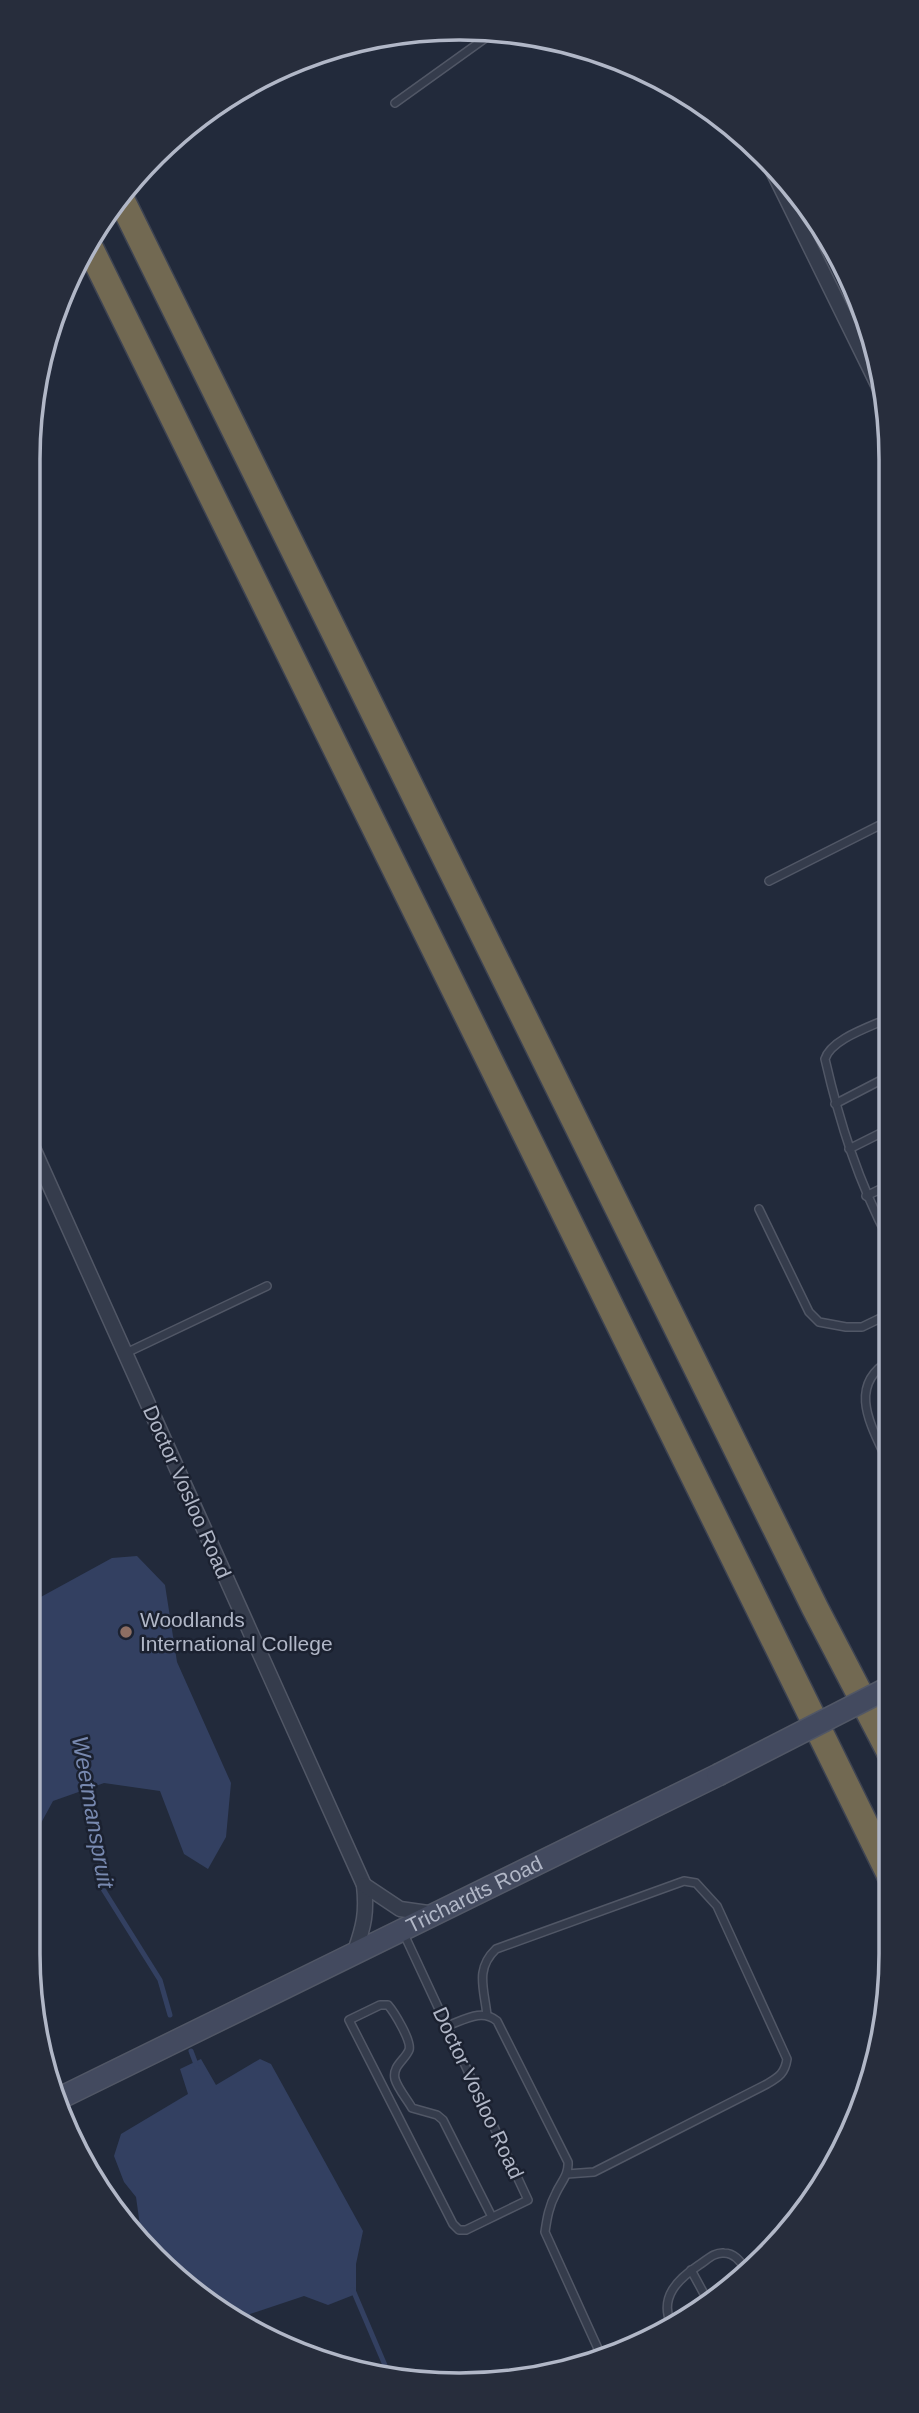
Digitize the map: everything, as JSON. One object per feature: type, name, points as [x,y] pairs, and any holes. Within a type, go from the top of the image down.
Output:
[{"type":"highway","points":[[125,207],[803,1584],[879,1731]]},
{"type":"highway","points":[[93,255],[879,1853]]},
{"type":"highway","points":[[854,1804],[879,1857]]},
{"type":"street","points":[[785,195],[867,362]]},
{"type":"street","name":"Doctor Vosloo Road","points":[[40,1164],[364,1885],[367,1908],[365,1924],[355,1951]]},
{"type":"street","name":"Trichardts Road","points":[[65,2095],[718,1775],[879,1693]]},
{"type":"street","points":[[364,1885],[400,1909],[435,1914]]},
{"type":"lane","points":[[395,103],[482,41]]},
{"type":"lane","points":[[769,881],[879,826]]},
{"type":"lane","points":[[879,1023],[837,1043],[827,1051],[825,1059],[849,1149],[866,1196],[879,1220]]},
{"type":"lane","points":[[835,1104],[879,1081]]},
{"type":"lane","points":[[849,1149],[879,1134]]},
{"type":"lane","points":[[866,1196],[879,1190]]},
{"type":"lane","points":[[759,1209],[808,1312],[819,1322],[862,1327],[879,1319]]},
{"type":"lane","points":[[125,1353],[267,1286]]},
{"type":"lane","points":[[879,1367],[874,1370],[864,1399],[866,1414],[879,1443]]},
{"type":"lane","points":[[487,2015],[482,1967],[485,1959],[496,1949],[684,1881],[696,1883],[717,1906],[787,2059],[786,2069],[779,2077],[766,2084],[594,2172],[567,2174]]},
{"type":"lane","name":"Doctor Vosloo Road","points":[[395,2078],[397,2067],[408,2051],[409,2044],[394,2012],[388,2005],[380,2005],[349,2020],[453,2224],[458,2230],[466,2230],[528,2200],[402,1929]]},
{"type":"lane","points":[[447,2026],[474,2016],[487,2015],[497,2021],[568,2162],[567,2174],[548,2212],[545,2232],[598,2349]]},
{"type":"lane","points":[[381,2086],[395,2078],[412,2108],[437,2115],[443,2120],[492,2217]]},
{"type":"lane","points":[[668,2318],[669,2297],[679,2279],[691,2270],[716,2253],[727,2253],[742,2264]]},
{"type":"lane","points":[[691,2270],[704,2294]]},
{"type":"water","points":[[137,1556],[165,1585],[177,1662],[231,1783],[226,1837],[208,1869],[184,1854],[160,1791],[104,1783],[53,1801],[40,1825],[40,1597],[112,1558]]},
{"type":"water","points":[[201,2059],[216,2085],[260,2059],[271,2064],[363,2231],[356,2264],[356,2294],[328,2305],[304,2296],[250,2314],[251,2317],[183,2269],[140,2225],[136,2197],[124,2182],[114,2156],[121,2134],[188,2094],[180,2069]]},
{"type":"waterway","name":"Weetmanspruit","points":[[89,1782],[103,1889],[160,1980],[170,2015]]},
{"type":"waterway","points":[[191,2051],[197,2067]]},
{"type":"waterway","points":[[353,2290],[385,2366]]},
{"type":"place","name":"Woodlands International College","points":[[126,1632]]}]
